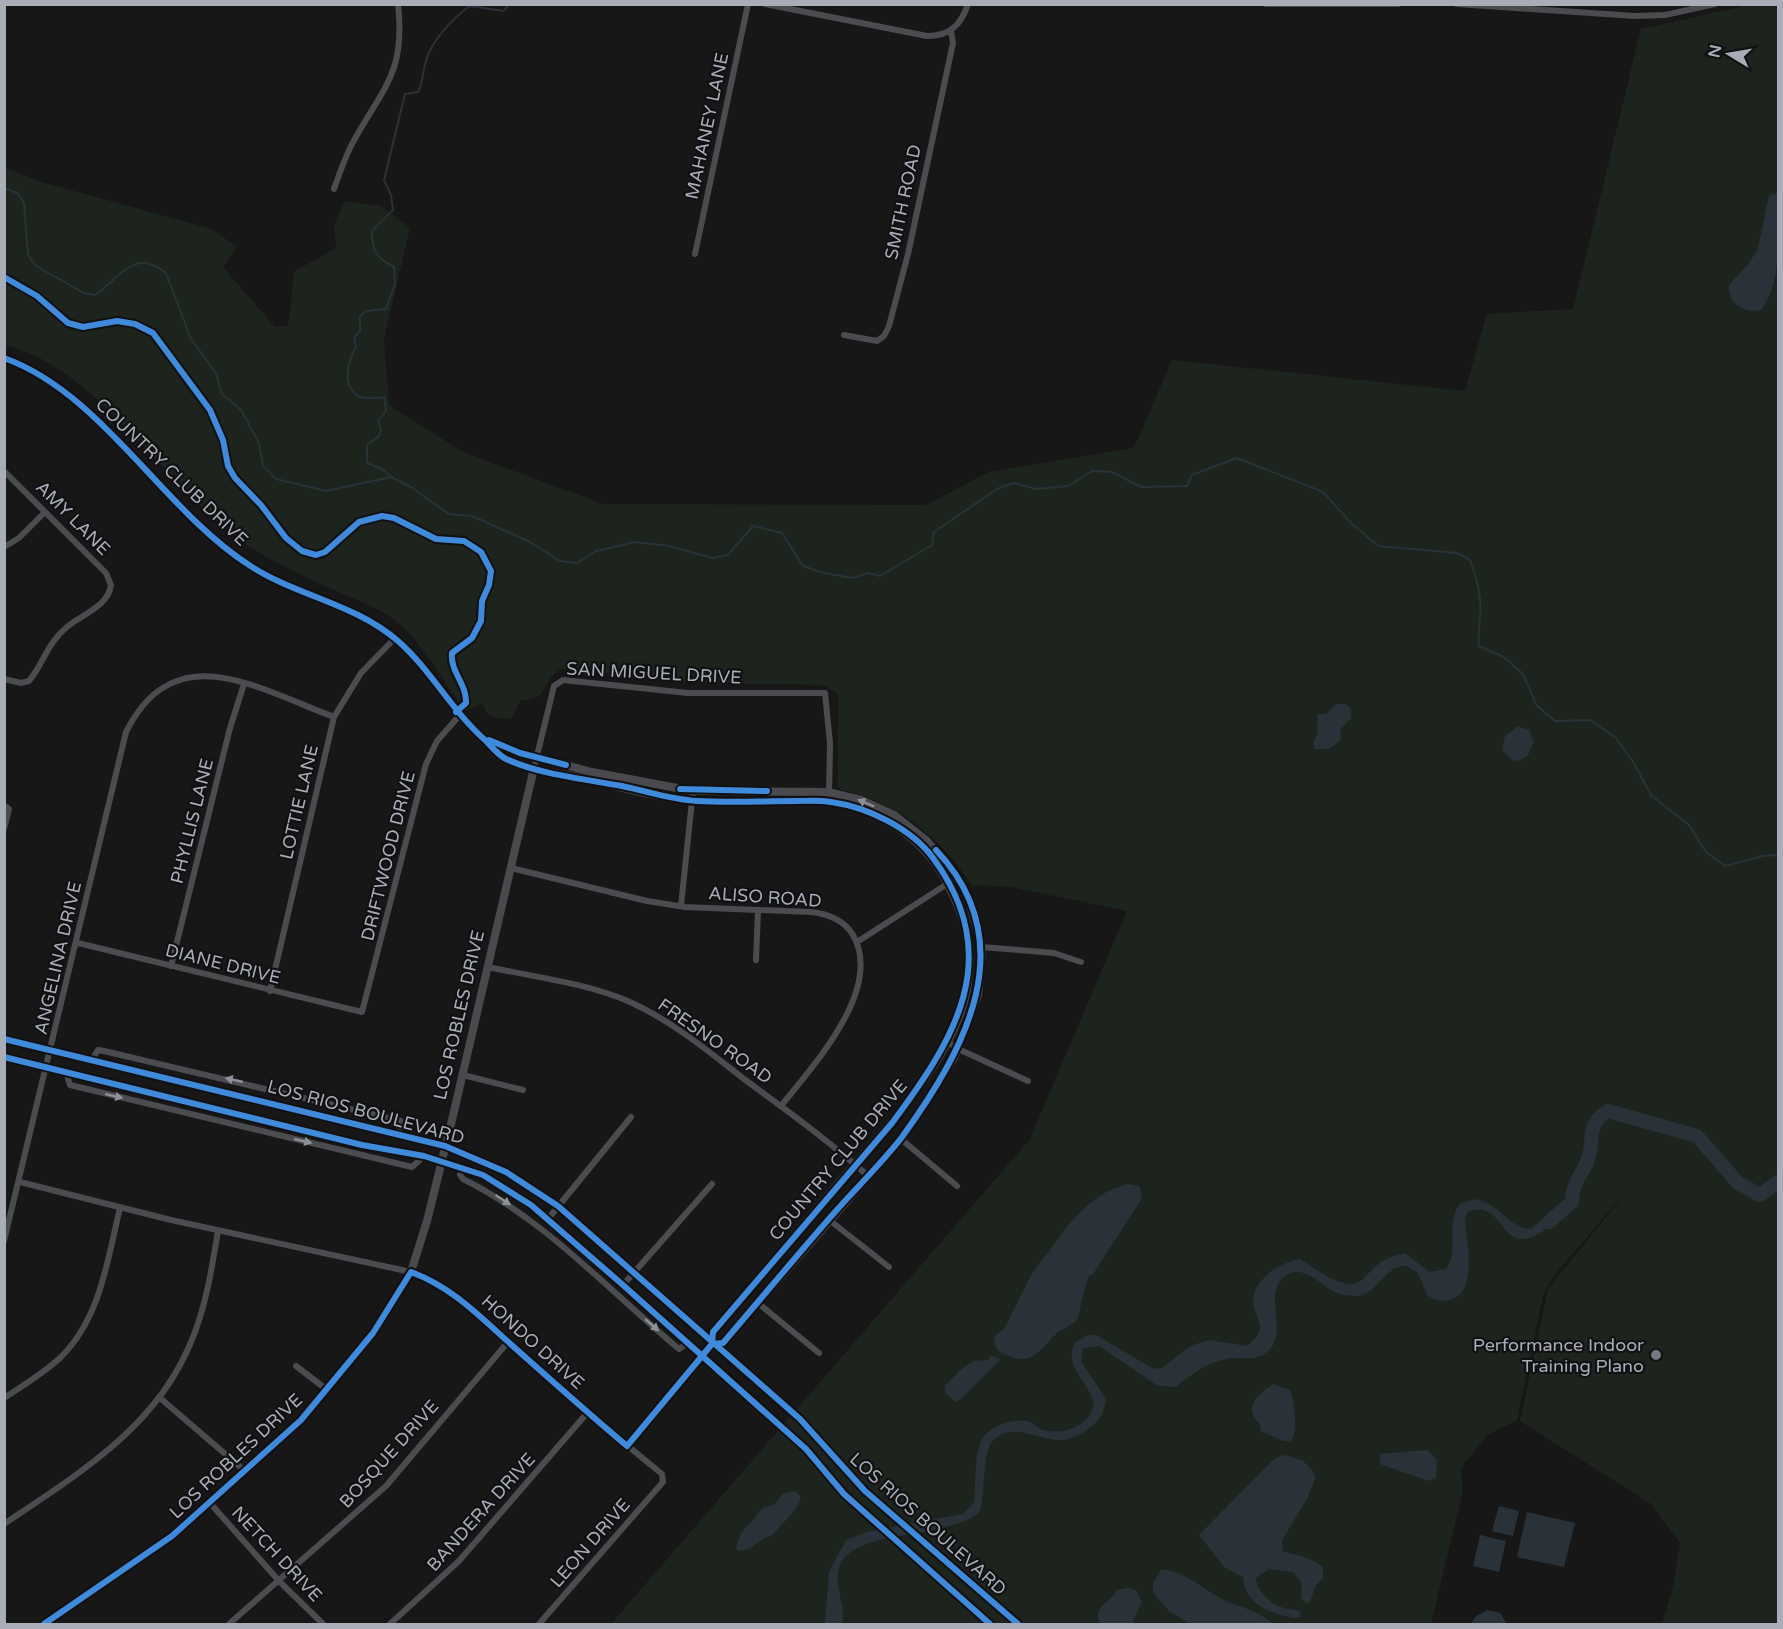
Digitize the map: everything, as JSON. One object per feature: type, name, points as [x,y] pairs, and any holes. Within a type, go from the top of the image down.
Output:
[{"type":"street","points":[[333,189],[351,147],[392,78],[400,39],[398,4]]},
{"type":"street","name":"MAHANEY LANE","points":[[695,254],[748,4]]},
{"type":"street","points":[[765,4],[798,8],[921,36],[951,31],[963,18],[968,4]]},
{"type":"street","points":[[1266,4],[1398,4]]},
{"type":"street","points":[[1457,4],[1645,16],[1715,4]]},
{"type":"street","name":"SMITH ROAD","points":[[844,335],[877,341],[884,336],[889,326],[953,43],[951,31]]},
{"type":"street","name":"COUNTRY CLUB DRIVE","points":[[4,358],[50,381],[69,395],[206,530],[249,566],[291,589],[343,606],[395,638],[414,656],[459,716],[502,757],[534,768],[693,801],[829,797],[881,818],[907,834],[934,860],[948,884],[960,907],[969,949],[968,985],[958,1017],[947,1041],[892,1123],[713,1332],[712,1344],[703,1356],[627,1446]]},
{"type":"street","name":"AMY LANE","points":[[4,471],[106,573],[110,580],[110,591],[97,608],[73,622],[52,641],[29,681],[21,683],[4,679]]},
{"type":"street","points":[[4,547],[19,538],[45,512]]},
{"type":"street","name":"LOTTIE LANE","points":[[270,992],[334,717],[361,673],[395,638]]},
{"type":"street","name":"ANGELINA DRIVE","points":[[4,1240],[78,943],[126,732],[142,703],[156,690],[187,677],[222,676],[244,684]]},
{"type":"street","name":"SAN MIGUEL DRIVE","points":[[554,686],[563,680],[688,693],[825,693],[830,743],[829,797]]},
{"type":"street","points":[[244,684],[334,717]]},
{"type":"street","name":"PHYLLIS LANE","points":[[171,966],[230,728],[244,684]]},
{"type":"street","name":"LOS ROBLES DRIVE","points":[[44,1624],[172,1536],[301,1420],[373,1333],[411,1272],[446,1146],[554,686]]},
{"type":"street","name":"DRIFTWOOD DRIVE","points":[[362,1012],[426,764],[437,741],[459,716]]},
{"type":"street","name":"COUNTRY CLUB DRIVE","points":[[483,738],[537,757],[592,772],[693,791],[861,800],[902,821],[927,841],[958,877],[982,947],[978,995],[956,1048],[937,1084],[901,1139],[828,1219],[723,1343],[712,1344]]},
{"type":"street","points":[[681,906],[693,791]]},
{"type":"street","points":[[4,805],[9,809],[4,829]]},
{"type":"street","name":"ALISO ROAD","points":[[511,868],[647,901],[681,906],[822,913],[843,922],[857,942]]},
{"type":"street","points":[[781,1106],[823,1055],[842,1025],[858,985],[862,956],[857,942],[958,877]]},
{"type":"street","points":[[756,960],[758,911]]},
{"type":"street","name":"DIANE DRIVE","points":[[78,943],[270,992],[362,1012]]},
{"type":"street","points":[[982,947],[1054,953],[1081,962]]},
{"type":"street","name":"FRESNO ROAD","points":[[488,967],[600,992],[629,1001],[677,1028],[781,1106],[867,1175]]},
{"type":"street","name":"LOS RIOS BOULEVARD","points":[[4,1039],[399,1133],[469,1154],[506,1172],[558,1206],[712,1344],[800,1419],[865,1491],[1018,1624]]},
{"type":"street","points":[[947,1041],[956,1048],[1028,1081]]},
{"type":"street","name":"LOS RIOS BOULEVARD","points":[[4,1057],[362,1145],[424,1156],[463,1167],[509,1191],[548,1219],[703,1356],[806,1449],[854,1503],[990,1624]]},
{"type":"street","name":"LOS RIOS BOULEVARD","points":[[66,1072],[70,1085],[412,1167],[424,1156]]},
{"type":"street","points":[[463,1075],[523,1090]]},
{"type":"street","points":[[548,1219],[584,1179],[631,1117]]},
{"type":"street","points":[[901,1139],[957,1186]]},
{"type":"street","name":"LOS RIOS BOULEVARD","points":[[463,1167],[460,1175],[463,1179],[496,1195],[527,1216],[679,1349],[682,1350],[688,1343]]},
{"type":"street","name":"HONDO DRIVE","points":[[20,1182],[218,1231],[411,1272],[429,1279],[467,1302],[508,1342],[662,1474],[663,1482]]},
{"type":"street","points":[[623,1285],[712,1184]]},
{"type":"street","points":[[4,1398],[61,1357],[88,1321],[97,1300],[120,1208]]},
{"type":"street","points":[[828,1219],[890,1267]]},
{"type":"street","points":[[4,1524],[121,1441],[160,1398],[192,1341],[212,1265],[218,1231]]},
{"type":"street","points":[[758,1303],[819,1353]]},
{"type":"street","name":"BOSQUE DRIVE","points":[[229,1624],[280,1582],[386,1486],[508,1342]]},
{"type":"street","points":[[296,1366],[326,1389]]},
{"type":"street","points":[[160,1398],[245,1471]]},
{"type":"street","name":"BANDERA DRIVE","points":[[390,1624],[434,1587],[459,1561],[588,1412]]},
{"type":"street","name":"LEON DRIVE","points":[[539,1624],[663,1482]]},
{"type":"street","name":"NETCH DRIVE","points":[[210,1503],[280,1582],[323,1624]]},
{"type":"shaded area","points":[[1749,5],[1778,5],[1778,1624],[1662,1624],[1673,1587],[1680,1543],[1651,1504],[1520,1421],[1548,1289],[1631,1186],[1555,1274],[1544,1292],[1517,1420],[1487,1435],[1461,1468],[1463,1490],[1431,1624],[611,1624],[1030,1139],[1127,911],[1011,887],[972,885],[946,852],[916,824],[881,803],[841,790],[838,786],[838,694],[824,685],[701,683],[563,669],[551,677],[537,697],[521,700],[511,719],[489,715],[483,703],[465,711],[425,652],[408,631],[393,618],[295,572],[244,543],[206,511],[98,400],[68,376],[38,357],[5,345],[5,168],[45,183],[212,229],[237,247],[223,267],[275,327],[287,326],[295,271],[336,248],[334,225],[344,201],[381,206],[410,228],[384,339],[389,405],[463,452],[603,504],[926,505],[989,472],[1134,448],[1172,360],[1465,391],[1487,314],[1573,309],[1641,29]]},
{"type":"shaded area","points":[[1778,193],[1778,255],[1773,285],[1761,310],[1743,309],[1731,297],[1729,285],[1750,262],[1758,248],[1769,195]]},
{"type":"shaded area","points":[[1336,704],[1345,704],[1351,709],[1351,718],[1340,730],[1341,740],[1329,749],[1315,749],[1313,743],[1318,733],[1317,714],[1326,714]]},
{"type":"shaded area","points":[[1518,726],[1529,730],[1534,742],[1528,755],[1519,761],[1512,760],[1502,750],[1505,736]]},
{"type":"shaded area","points":[[1127,1184],[1139,1186],[1142,1195],[1093,1274],[1088,1277],[1077,1320],[1057,1333],[1032,1357],[1018,1359],[998,1351],[994,1343],[995,1336],[1004,1329],[1031,1275],[1070,1223],[1086,1206],[1108,1191]]},
{"type":"shaded area","points":[[1477,1199],[1492,1206],[1510,1221],[1523,1228],[1531,1229],[1558,1205],[1564,1214],[1542,1232],[1526,1239],[1515,1237],[1506,1231],[1491,1214],[1482,1210],[1468,1212],[1465,1219],[1469,1266],[1467,1278],[1458,1296],[1449,1300],[1438,1300],[1427,1295],[1418,1273],[1407,1266],[1393,1270],[1371,1290],[1358,1296],[1335,1292],[1303,1273],[1290,1273],[1277,1286],[1275,1306],[1277,1328],[1272,1347],[1257,1357],[1224,1359],[1209,1365],[1176,1387],[1158,1386],[1099,1346],[1083,1348],[1081,1361],[1106,1399],[1100,1418],[1081,1434],[1065,1440],[1015,1432],[999,1436],[989,1448],[980,1512],[965,1521],[947,1527],[882,1540],[864,1545],[849,1553],[838,1572],[838,1587],[843,1610],[842,1624],[825,1624],[829,1572],[846,1540],[866,1532],[963,1514],[974,1502],[980,1443],[993,1428],[1021,1421],[1029,1422],[1043,1430],[1062,1431],[1074,1428],[1085,1421],[1093,1407],[1093,1399],[1073,1364],[1072,1353],[1075,1342],[1089,1335],[1096,1335],[1152,1368],[1161,1369],[1190,1346],[1209,1340],[1247,1346],[1254,1340],[1260,1328],[1253,1300],[1255,1292],[1264,1278],[1277,1267],[1300,1259],[1322,1274],[1349,1284],[1363,1279],[1385,1260],[1405,1253],[1429,1272],[1446,1269],[1452,1254],[1452,1227],[1456,1210],[1461,1203]]},
{"type":"shaded area","points":[[991,1356],[1000,1359],[960,1400],[956,1402],[945,1393],[945,1386],[959,1371],[973,1361],[988,1360]]},
{"type":"shaded area","points":[[1273,1384],[1290,1390],[1292,1395],[1295,1423],[1291,1441],[1283,1441],[1261,1431],[1260,1424],[1252,1412],[1254,1401]]},
{"type":"shaded area","points":[[1427,1450],[1437,1460],[1436,1478],[1429,1481],[1380,1464],[1380,1454]]},
{"type":"shaded area","points":[[1284,1455],[1302,1460],[1313,1471],[1315,1479],[1307,1499],[1282,1540],[1283,1552],[1304,1557],[1323,1567],[1323,1578],[1315,1587],[1310,1602],[1306,1603],[1301,1598],[1302,1583],[1293,1572],[1269,1569],[1256,1578],[1264,1596],[1277,1605],[1301,1612],[1300,1617],[1294,1618],[1276,1614],[1254,1601],[1248,1594],[1243,1577],[1225,1568],[1199,1535],[1267,1466],[1277,1457]]},
{"type":"shaded area","points":[[795,1491],[801,1497],[799,1503],[773,1535],[739,1551],[736,1548],[741,1533],[762,1508],[775,1504],[782,1494]]},
{"type":"shaded area","points":[[1499,1506],[1519,1511],[1513,1536],[1492,1531]]},
{"type":"shaded area","points":[[1527,1512],[1575,1523],[1564,1567],[1517,1557]]},
{"type":"shaded area","points":[[1480,1535],[1506,1541],[1499,1572],[1473,1566]]},
{"type":"shaded area","points":[[1161,1570],[1185,1576],[1224,1600],[1256,1612],[1273,1624],[1190,1624],[1169,1611],[1153,1593],[1153,1583]]},
{"type":"shaded area","points":[[1128,1588],[1136,1590],[1142,1602],[1132,1624],[1099,1622],[1098,1616],[1101,1608],[1117,1590]]},
{"type":"shaded area","points":[[1487,1610],[1500,1613],[1507,1624],[1471,1624],[1476,1616]]},
{"type":"waterway","points":[[391,477],[382,469],[367,463],[367,445],[379,436],[381,429],[378,421],[386,411],[385,398],[363,398],[354,393],[348,381],[348,374],[350,359],[356,347],[354,338],[360,331],[360,316],[366,311],[386,309],[395,284],[394,267],[376,253],[372,231],[393,210],[391,195],[384,180],[405,94],[418,92],[429,53],[444,30],[457,16],[470,6],[504,11],[509,4]]},
{"type":"waterway","points":[[4,188],[17,193],[24,203],[28,255],[36,266],[84,293],[95,295],[136,264],[145,263],[166,273],[191,339],[216,373],[222,394],[241,410],[259,443],[263,466],[276,479],[326,491],[391,477],[411,487],[449,514],[472,516],[530,542],[560,561],[577,563],[596,551],[636,542],[669,546],[712,558],[728,555],[753,526],[782,533],[803,566],[824,573],[852,578],[868,573],[880,576],[932,545],[934,532],[997,489],[1013,483],[1036,489],[1068,486],[1092,471],[1112,472],[1141,487],[1187,486],[1192,475],[1237,458],[1323,492],[1351,523],[1378,546],[1457,553],[1470,560],[1480,595],[1479,646],[1504,657],[1523,674],[1537,706],[1555,721],[1590,720],[1616,738],[1632,760],[1651,795],[1689,825],[1706,852],[1725,866],[1763,856],[1778,855]]},
{"type":"waterway","points":[[1549,1222],[1572,1202],[1575,1186],[1590,1155],[1593,1128],[1601,1116],[1608,1111],[1697,1136],[1738,1183],[1760,1195],[1778,1182]]},
{"type":"cycle path","points":[[4,277],[37,296],[68,323],[83,327],[117,321],[135,324],[153,333],[210,410],[223,440],[228,466],[235,478],[261,505],[286,538],[302,551],[316,555],[325,552],[359,522],[382,516],[394,518],[436,539],[464,541],[481,552],[491,571],[489,585],[482,601],[481,621],[472,638],[452,653],[453,666],[466,696],[466,703],[456,712]]},
{"type":"cycle path","points":[[4,358],[39,375],[72,397],[102,424],[188,514],[218,542],[249,565],[286,585],[363,617],[398,641],[410,652],[473,729],[506,759],[548,773],[688,800],[831,802],[873,814],[901,828],[924,847],[955,894],[966,929],[969,963],[964,996],[952,1028],[915,1092],[892,1123],[713,1332],[712,1344],[627,1446],[454,1295],[441,1286],[411,1272],[373,1333],[301,1420],[172,1536],[44,1624]]},
{"type":"cycle path","points":[[489,740],[520,753],[566,765]]},
{"type":"cycle path","points":[[680,789],[767,791]]},
{"type":"cycle path","points":[[712,1344],[723,1343],[894,1147],[925,1104],[964,1032],[976,996],[981,959],[977,922],[962,885],[936,850]]},
{"type":"cycle path","points":[[4,1039],[445,1146],[506,1172],[558,1206],[800,1419],[865,1491],[1018,1624]]},
{"type":"cycle path","points":[[4,1057],[362,1145],[424,1156],[483,1175],[531,1205],[623,1285],[806,1449],[844,1494],[990,1624]]},
{"type":"place","name":"Performance Indoor Training Plano","points":[[1656,1355]]}]
